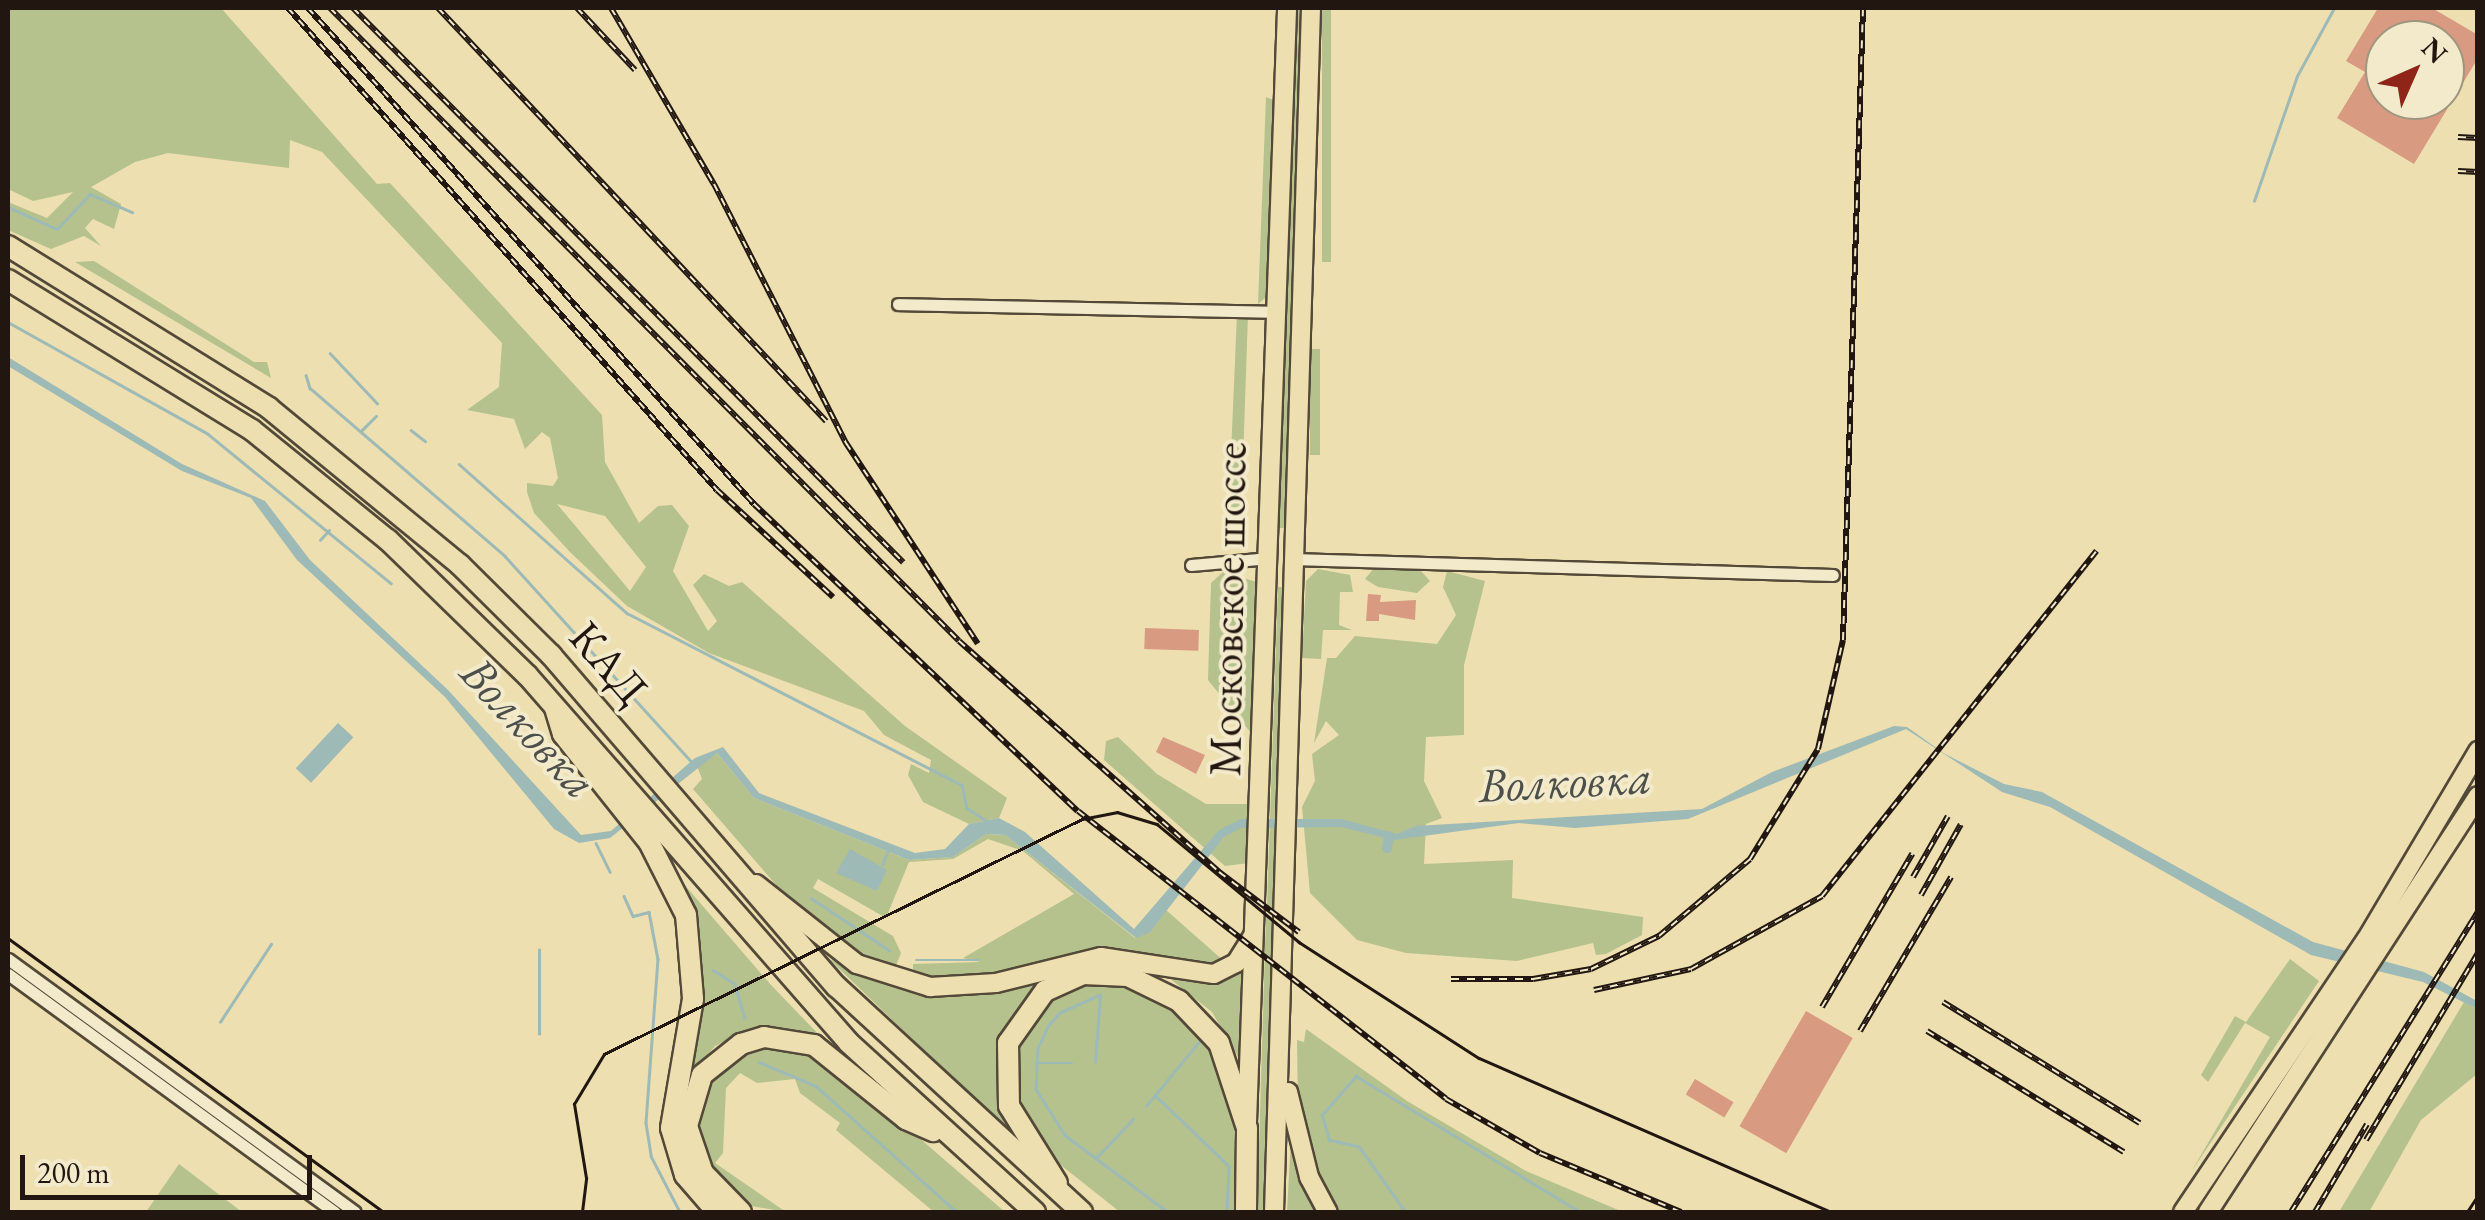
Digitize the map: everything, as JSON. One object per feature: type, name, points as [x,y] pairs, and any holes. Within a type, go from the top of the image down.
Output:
[{"type":"highway","name":"КАД","points":[[8,246],[196,359],[396,509],[516,619],[726,860],[911,1062],[1078,1209]]},
{"type":"highway","name":"КАД","points":[[8,280],[182,383],[322,483],[455,602],[554,706],[648,827],[804,996],[943,1135],[1034,1212]]},
{"type":"highway","points":[[648,827],[692,938],[693,998],[672,1128],[685,1175],[717,1212]]},
{"type":"highway","points":[[1078,1209],[1017,1127],[1003,1064],[1020,1016],[1070,978],[1098,972],[1145,980],[1193,1012],[1230,1064],[1247,1128]]},
{"type":"highway","points":[[741,1212],[703,1173],[688,1126],[702,1074],[740,1044],[782,1038],[814,1045],[906,1119],[943,1135]]},
{"type":"highway","name":"Московское шоссе","points":[[1246,1212],[1247,1128]]},
{"type":"main road","name":"Московское шоссе","points":[[1247,1128],[1263,809],[1287,8]]},
{"type":"main road","name":"Московское шоссе","points":[[1274,1212],[1283,1072],[1283,847],[1311,8]]},
{"type":"main road","points":[[1270,558],[1292,558]]},
{"type":"main road","points":[[2183,1212],[2366,940],[2478,752]]},
{"type":"main road","points":[[2208,1212],[2366,976],[2478,796]]},
{"type":"main road","points":[[726,860],[857,964],[930,987],[996,983],[1101,957],[1214,974],[1245,954],[1256,926]]},
{"type":"main road","points":[[1283,1072],[1305,1166],[1328,1212]]},
{"type":"street","points":[[898,304],[1277,312]]},
{"type":"street","points":[[1190,565],[1270,558]]},
{"type":"street","points":[[1292,558],[1832,575]]},
{"type":"street","points":[[8,959],[355,1212]]},
{"type":"street","points":[[8,974],[334,1212]]},
{"type":"green space","points":[[8,8],[221,8],[377,184],[390,183],[602,415],[605,462],[639,523],[658,506],[672,505],[689,526],[673,571],[708,631],[717,621],[693,585],[704,574],[729,586],[742,582],[905,726],[1007,798],[999,818],[969,824],[923,802],[908,775],[911,764],[929,773],[931,760],[884,735],[864,711],[709,653],[627,606],[570,552],[534,513],[527,492],[527,483],[553,486],[558,478],[550,438],[542,432],[525,449],[514,419],[467,410],[499,387],[502,343],[322,152],[290,140],[289,168],[168,153],[135,162],[91,187],[121,204],[114,229],[93,219],[85,228],[101,246],[84,236],[51,249],[8,230],[8,202],[47,218],[73,192],[33,201],[8,189]],"holes":[[[557,504],[605,516],[646,567],[630,591]]]},
{"type":"green space","points":[[1296,8],[1302,8],[1284,528],[1279,528]]},
{"type":"green space","points":[[1322,8],[1331,8],[1331,262],[1322,262]]},
{"type":"green space","points":[[1266,97],[1276,101],[1270,294],[1258,304]]},
{"type":"green space","points":[[94,261],[254,362],[267,362],[271,378],[75,262]]},
{"type":"green space","points":[[1237,314],[1248,314],[1240,548],[1227,547]]},
{"type":"green space","points":[[1310,349],[1320,349],[1320,455],[1310,455]]},
{"type":"green space","points":[[1375,567],[1421,571],[1430,581],[1417,593],[1378,587],[1365,579]]},
{"type":"green space","points":[[1318,569],[1350,575],[1353,592],[1340,592],[1339,625],[1352,630],[1323,630],[1321,659],[1302,658],[1306,581]]},
{"type":"green space","points":[[1447,571],[1485,581],[1464,665],[1464,735],[1426,737],[1424,781],[1442,818],[1426,824],[1424,864],[1513,860],[1512,898],[1643,917],[1642,935],[1606,954],[1596,955],[1593,943],[1517,961],[1406,953],[1357,940],[1310,893],[1302,807],[1315,781],[1312,754],[1339,735],[1326,721],[1314,743],[1327,658],[1336,658],[1355,636],[1437,644],[1456,615],[1443,587]]},
{"type":"green space","points":[[1223,572],[1257,582],[1251,733],[1208,680],[1211,583]]},
{"type":"green space","points":[[1278,587],[1283,587],[1274,912],[1267,906]]},
{"type":"green space","points":[[1118,737],[1157,774],[1206,804],[1250,804],[1249,863],[1225,866],[1104,760],[1106,741]]},
{"type":"green space","points":[[717,753],[754,798],[909,860],[953,857],[986,834],[1005,835],[1135,938],[1166,910],[1225,962],[1212,968],[1094,950],[960,981],[913,976],[913,964],[980,962],[963,958],[1074,894],[1023,851],[988,839],[953,859],[909,862],[886,918],[818,879],[813,888],[893,936],[901,953],[895,968],[858,956],[790,901],[693,789],[702,779],[697,766]]},
{"type":"green space","points":[[676,875],[825,1041],[740,1034],[715,1046],[683,1085],[689,1051]]},
{"type":"green space","points":[[1266,916],[1274,921],[1275,950],[1265,1212],[1257,1212]]},
{"type":"green space","points":[[829,959],[914,990],[1065,969],[1033,992],[1004,1041],[999,1090],[1014,1137]]},
{"type":"green space","points":[[2290,959],[2319,981],[2191,1172],[2270,1037],[2245,1023],[2208,1082],[2201,1075],[2235,1016],[2246,1022]]},
{"type":"green space","points":[[1245,968],[1238,1057],[1212,1012],[1159,970],[1215,982]]},
{"type":"green space","points":[[1093,977],[1154,990],[1209,1036],[1234,1105],[1235,1212],[1120,1212],[1043,1151],[1016,1103],[1010,1060],[1037,1005]]},
{"type":"green space","points":[[2464,1002],[2477,1009],[2477,1074],[2421,1120],[2369,1212],[2339,1212]]},
{"type":"green space","points":[[1306,1029],[1407,1101],[1526,1171],[1623,1212],[1338,1212],[1312,1167],[1298,1109],[1297,1040],[1304,1042]]},
{"type":"green space","points":[[795,1043],[910,1130],[1005,1212],[934,1212],[836,1130],[840,1123],[800,1093],[795,1079],[757,1083],[740,1073],[726,1088],[723,1153],[715,1163],[786,1212],[740,1204],[710,1175],[694,1123],[705,1083],[751,1045]]},
{"type":"green space","points":[[1291,1138],[1322,1212],[1287,1212]]},
{"type":"green space","points":[[179,1164],[242,1212],[146,1212]]},
{"type":"water","points":[[8,357],[182,464],[265,501],[310,560],[448,690],[581,835],[611,831],[695,758],[723,747],[759,793],[915,853],[945,849],[969,824],[999,818],[1025,832],[1134,929],[1219,830],[1241,819],[1341,819],[1397,834],[1416,826],[1702,809],[1772,772],[1894,726],[1907,727],[1945,754],[2004,784],[2042,792],[2313,942],[2424,972],[2477,1001],[2477,1009],[2423,982],[2311,955],[2050,807],[2002,792],[1906,729],[1688,819],[1575,828],[1519,823],[1394,840],[1341,827],[1241,828],[1224,837],[1150,932],[1136,938],[1005,835],[986,834],[953,857],[909,860],[754,798],[717,753],[610,838],[579,843],[554,829],[445,697],[297,560],[251,498],[182,471],[8,366]]},
{"type":"water","points":[[338,723],[353,737],[311,783],[296,768]]},
{"type":"water","points":[[850,849],[887,870],[877,891],[836,873]]},
{"type":"building","points":[[2378,8],[2432,8],[2452,20],[2371,20]]},
{"type":"building","points":[[2465,27],[2478,35],[2478,58],[2465,80]]},
{"type":"building","points":[[2365,30],[2365,72],[2346,61]]},
{"type":"building","points":[[2365,72],[2365,120],[2441,120],[2414,164],[2337,118]]},
{"type":"building","points":[[1368,594],[1381,595],[1380,602],[1416,600],[1415,620],[1379,614],[1379,621],[1366,621]]},
{"type":"building","points":[[1145,628],[1199,630],[1198,651],[1144,649]]},
{"type":"building","points":[[1163,737],[1205,755],[1196,774],[1156,752]]},
{"type":"building","points":[[1806,1011],[1853,1038],[1786,1153],[1740,1126]]},
{"type":"building","points":[[1695,1079],[1734,1102],[1724,1118],[1686,1094]]},
{"type":"waterway","points":[[2254,201],[2297,76],[2334,8]]},
{"type":"waterway","points":[[8,207],[57,229],[90,194],[132,212]]},
{"type":"waterway","points":[[8,322],[208,434],[391,583]]},
{"type":"waterway","points":[[330,353],[377,403]]},
{"type":"waterway","points":[[306,375],[310,388],[505,556],[691,761]]},
{"type":"waterway","points":[[361,431],[376,416]]},
{"type":"waterway","points":[[411,430],[425,441]]},
{"type":"waterway","points":[[459,464],[627,613],[962,785],[967,808],[987,821]]},
{"type":"waterway","points":[[320,540],[329,530]]},
{"type":"waterway","points":[[1387,848],[1389,836]]},
{"type":"waterway","points":[[596,843],[610,872]]},
{"type":"waterway","points":[[882,865],[888,850]]},
{"type":"waterway","points":[[624,896],[633,916],[649,912],[658,959],[646,1123],[651,1156],[680,1212]]},
{"type":"waterway","points":[[811,898],[889,950]]},
{"type":"waterway","points":[[220,1022],[271,944]]},
{"type":"waterway","points":[[539,950],[539,1034]]},
{"type":"waterway","points":[[916,960],[978,960]]},
{"type":"waterway","points":[[713,970],[735,984],[745,1018]]},
{"type":"waterway","points":[[1095,1062],[1100,995],[1060,1013],[1048,1027],[1038,1048],[1036,1089],[1065,1135],[1168,1212]]},
{"type":"waterway","points":[[1146,1106],[1202,1038]]},
{"type":"waterway","points":[[759,1062],[816,1086],[957,1212]]},
{"type":"waterway","points":[[1036,1063],[1072,1063]]},
{"type":"waterway","points":[[1405,1212],[1359,1147],[1329,1140],[1322,1115],[1356,1076],[1581,1212]]},
{"type":"waterway","points":[[1155,1095],[1229,1166],[1227,1212]]},
{"type":"waterway","points":[[1095,1159],[1133,1119]]},
{"type":"tram line","points":[[582,1212],[586,1178],[574,1104],[604,1054],[1082,819],[1117,812],[1157,824],[1299,942],[1479,1058],[1832,1212]]},
{"type":"tram line","points":[[8,938],[384,1212]]},
{"type":"tram line","points":[[2467,1212],[2478,1195]]},
{"type":"railway","points":[[288,8],[717,490],[833,597]]},
{"type":"railway","points":[[308,8],[754,504],[1078,811],[1446,1099],[1540,1153],[1681,1212]]},
{"type":"railway","points":[[330,8],[959,641],[1219,872],[1299,932]]},
{"type":"railway","points":[[353,8],[903,562]]},
{"type":"railway","points":[[438,8],[826,421]]},
{"type":"railway","points":[[577,8],[635,70]]},
{"type":"railway","points":[[611,8],[714,184],[846,443],[978,644]]},
{"type":"railway","points":[[1451,979],[1533,979],[1591,969],[1659,936],[1750,859],[1818,749],[1843,640],[1863,8]]},
{"type":"railway","points":[[2458,137],[2478,138]]},
{"type":"railway","points":[[2458,171],[2478,172]]},
{"type":"railway","points":[[1594,990],[1691,969],[1822,896],[2096,551]]},
{"type":"railway","points":[[1913,877],[1948,816]]},
{"type":"railway","points":[[1921,895],[1961,824]]},
{"type":"railway","points":[[1822,1007],[1912,854]]},
{"type":"railway","points":[[1860,1031],[1951,877]]},
{"type":"railway","points":[[2291,1212],[2478,912]]},
{"type":"railway","points":[[2366,1140],[2478,953]]},
{"type":"railway","points":[[1943,1002],[2140,1123]]},
{"type":"railway","points":[[1927,1031],[2124,1152]]},
{"type":"railway","points":[[2315,1212],[2367,1124]]},
{"type":"water label","name":"Волковка","points":[[529,727]]},
{"type":"water label","name":"Волковка","points":[[1565,781]]}]
